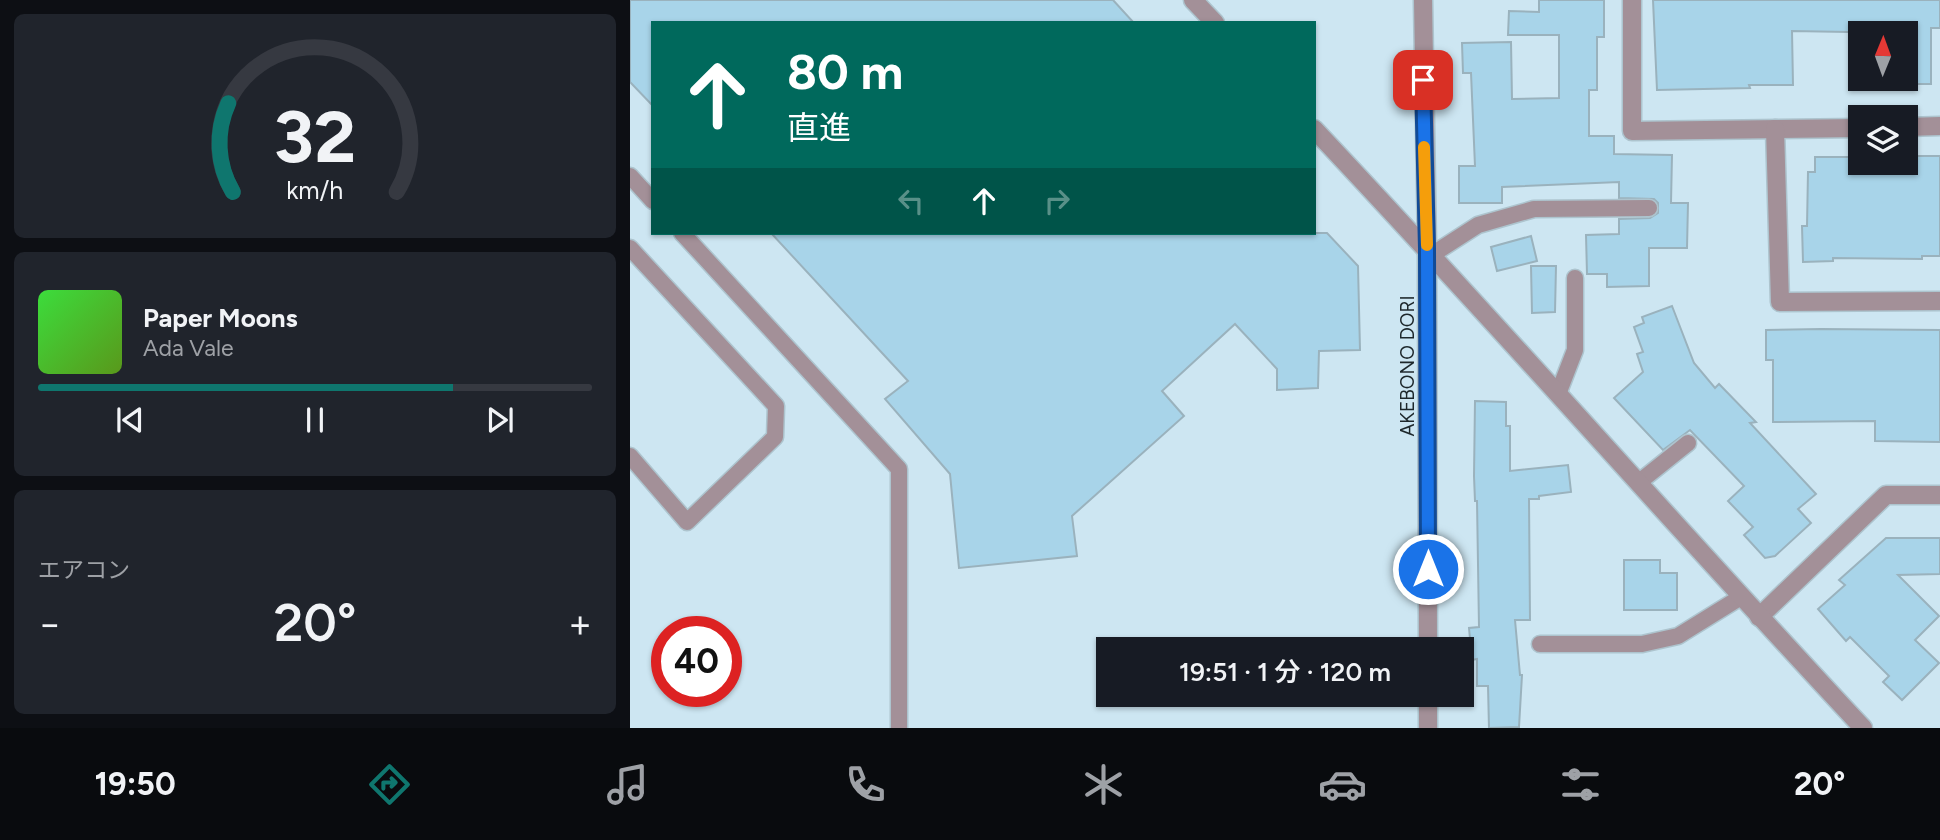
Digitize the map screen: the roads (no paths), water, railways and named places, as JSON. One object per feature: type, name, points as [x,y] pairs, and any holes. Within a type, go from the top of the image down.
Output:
[{"type":"street","points":[[1193,0],[1212,21]]},
{"type":"street","name":"AKEBONO DORI","points":[[1423,0],[1430,252],[1428,637]]},
{"type":"street","points":[[1632,0],[1632,131],[1848,128]]},
{"type":"street","points":[[1918,127],[1940,127]]},
{"type":"street","points":[[1775,129],[1780,302],[1940,301]]},
{"type":"street","points":[[1316,131],[1430,252],[1759,617],[1863,728]]},
{"type":"street","points":[[1759,617],[1886,495],[1940,495]]},
{"type":"street","points":[[1428,707],[1428,728]]},
{"type":"lane","points":[[630,176],[651,199]]},
{"type":"lane","points":[[1430,252],[1478,225],[1534,209],[1649,208]]},
{"type":"lane","points":[[684,235],[899,469],[899,728]]},
{"type":"lane","points":[[630,248],[776,406],[775,437],[687,522],[630,456]]},
{"type":"lane","points":[[1558,394],[1575,349],[1575,278]]},
{"type":"lane","points":[[1638,483],[1688,443]]},
{"type":"lane","points":[[1540,644],[1642,644],[1678,636],[1741,597]]}]
